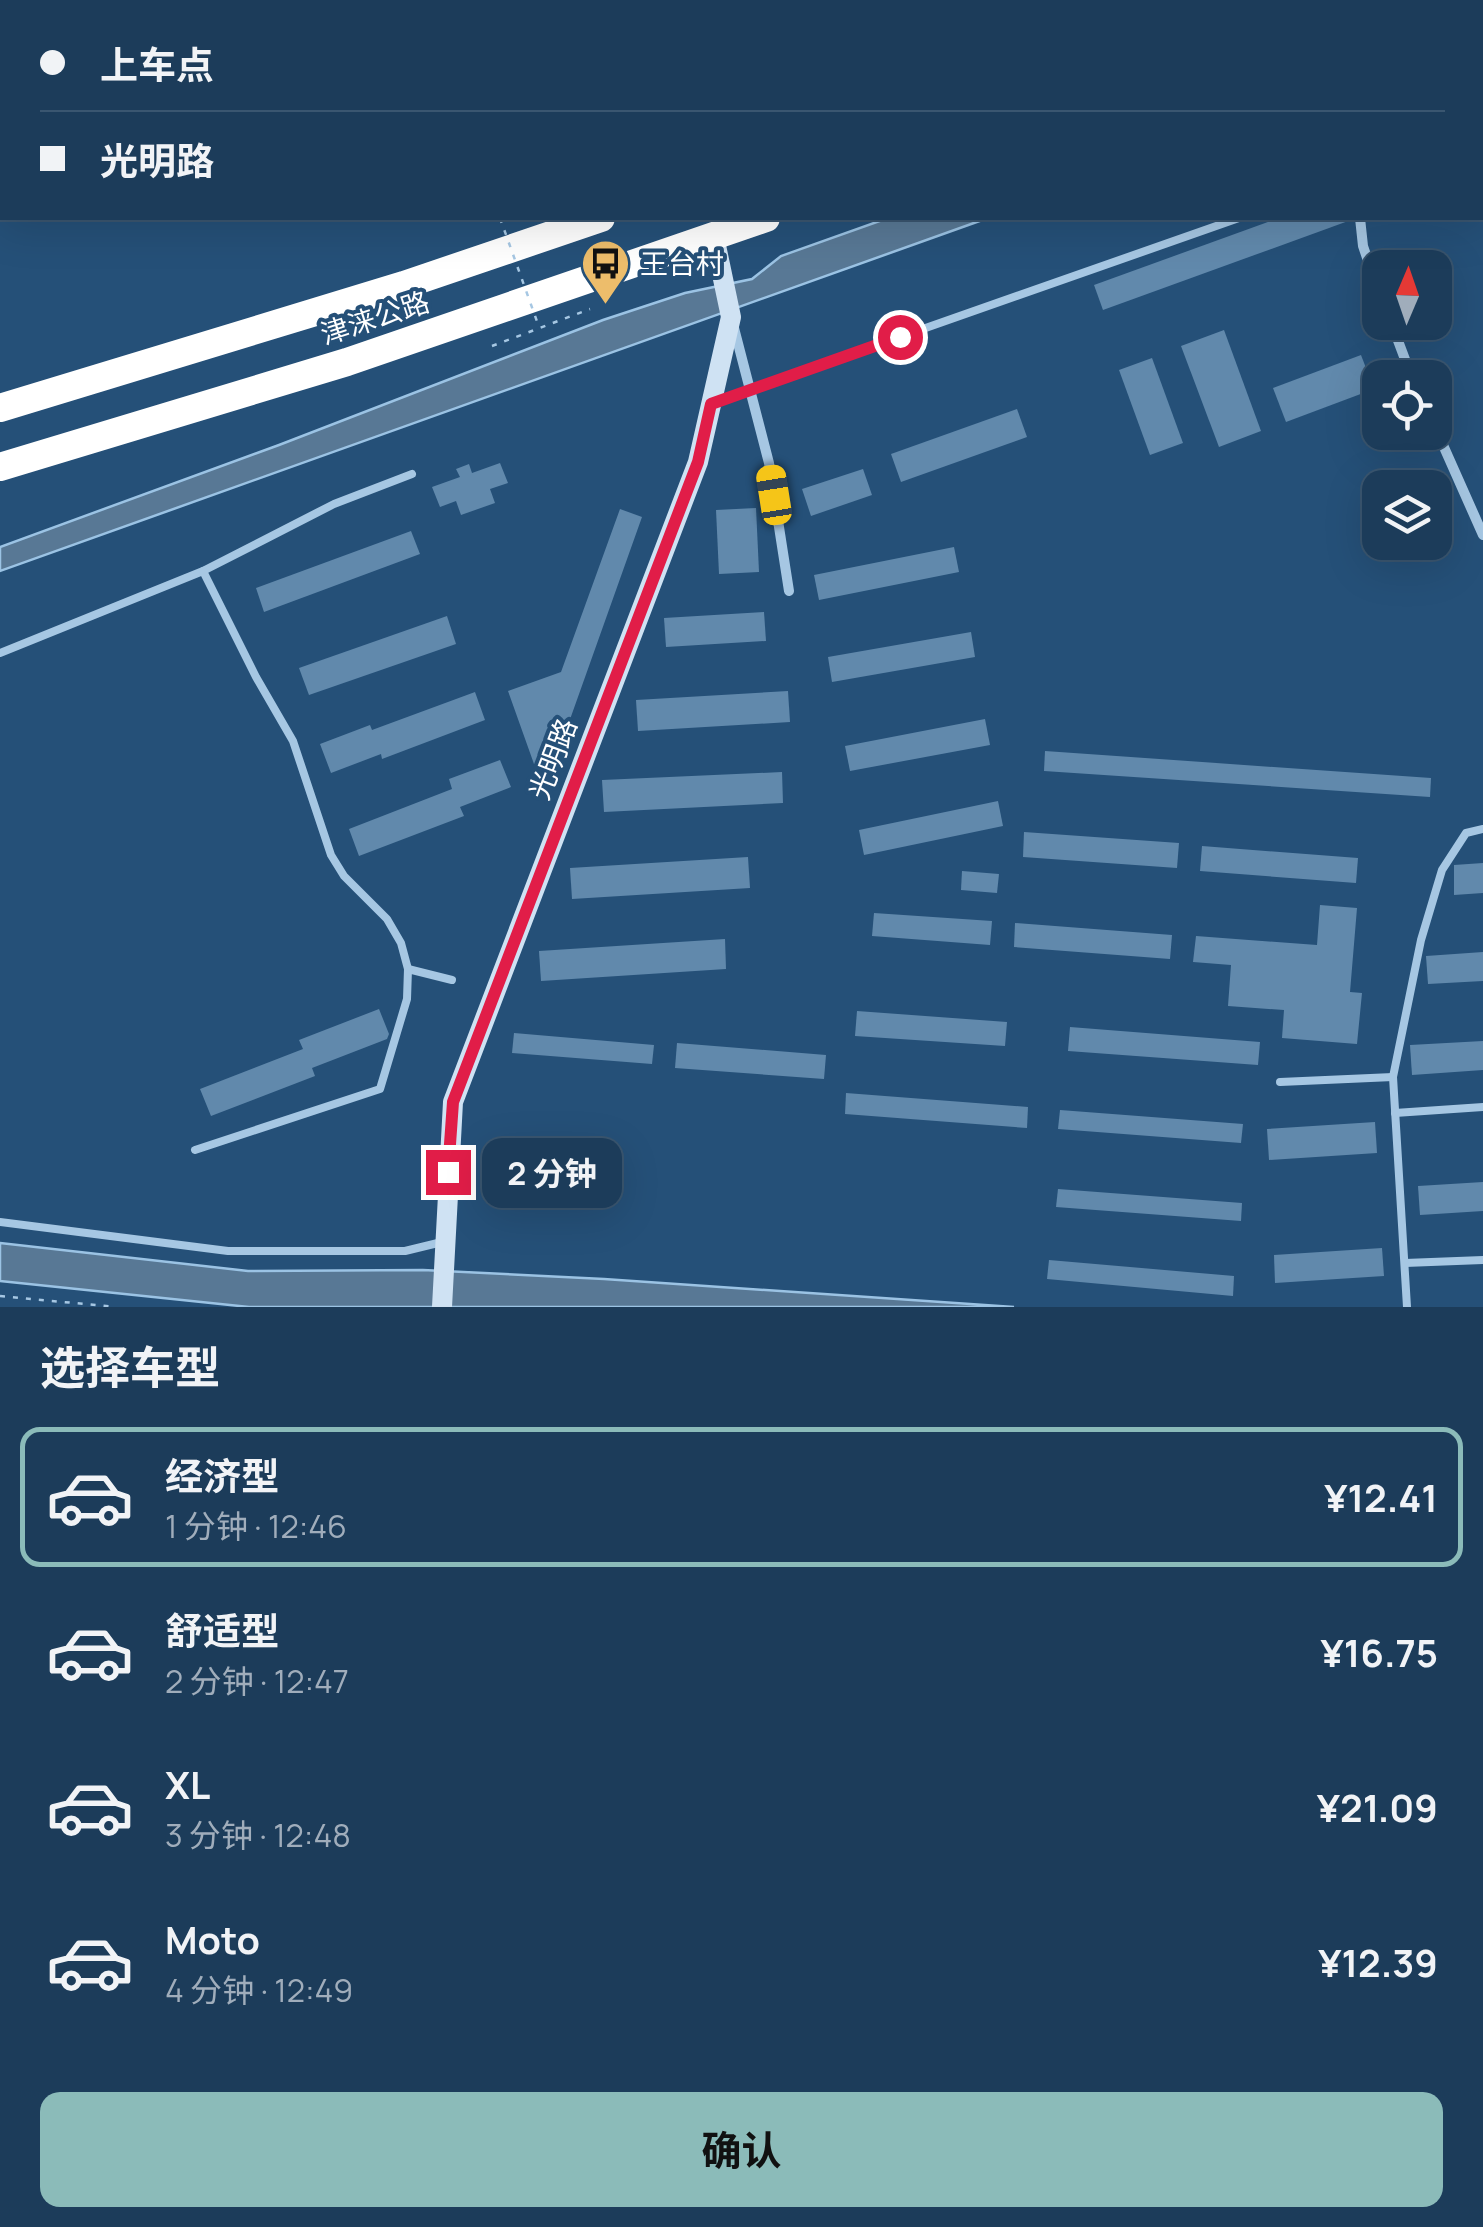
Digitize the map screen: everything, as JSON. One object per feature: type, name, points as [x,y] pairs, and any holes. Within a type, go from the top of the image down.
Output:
[{"type":"highway","name":"津涞公路","points":[[0,408],[404,285],[595,220]]},
{"type":"highway","name":"津涞公路","points":[[0,466],[347,362],[760,220]]},
{"type":"street","points":[[1360,220],[1364,250]]},
{"type":"street","name":"光明路","points":[[442,1307],[453,1102],[698,462],[731,317],[714,236]]},
{"type":"street","points":[[731,317],[769,462],[789,591]]},
{"type":"street","points":[[1445,450],[1483,536]]},
{"type":"lane","points":[[711,404],[1233,220]]},
{"type":"lane","points":[[0,653],[202,571],[334,504],[412,474]]},
{"type":"lane","points":[[196,1150],[380,1088],[407,999],[408,968],[401,943],[387,918],[344,876],[331,855],[293,742],[202,571]]},
{"type":"lane","points":[[1407,1307],[1393,1076],[1421,940],[1442,870],[1466,833],[1483,829]]},
{"type":"lane","points":[[408,968],[452,980]]},
{"type":"lane","points":[[1280,1082],[1393,1076]]},
{"type":"lane","points":[[1395,1113],[1483,1107]]},
{"type":"lane","points":[[0,1222],[228,1252],[444,1249]]},
{"type":"lane","points":[[1405,1263],[1483,1260]]},
{"type":"path","points":[[501,220],[539,327]]},
{"type":"path","points":[[492,346],[590,309]]},
{"type":"path","points":[[0,1296],[116,1307]]},
{"type":"water","points":[[882,220],[982,220],[0,571],[0,547],[603,320],[685,293],[752,279],[781,256]]},
{"type":"water","points":[[0,1243],[248,1271],[423,1270],[1014,1307],[249,1307],[0,1281]]},
{"type":"building","points":[[1273,220],[1351,220],[1103,310],[1094,285]]},
{"type":"building","points":[[1224,330],[1261,431],[1219,447],[1181,346]]},
{"type":"building","points":[[1361,355],[1363,360],[1362,394],[1286,422],[1273,388]]},
{"type":"building","points":[[1152,358],[1183,443],[1150,455],[1119,370]]},
{"type":"building","points":[[1017,409],[1027,437],[901,482],[891,454]]},
{"type":"building","points":[[500,463],[508,483],[490,489],[495,503],[461,515],[456,501],[440,507],[432,487],[460,477],[456,469],[469,464],[472,473]]},
{"type":"building","points":[[863,469],[872,495],[811,516],[802,489]]},
{"type":"building","points":[[756,508],[759,572],[719,574],[716,510]]},
{"type":"building","points":[[620,509],[642,517],[552,770],[534,764],[508,691],[561,672]]},
{"type":"building","points":[[411,531],[420,554],[264,612],[256,588]]},
{"type":"building","points":[[954,547],[959,572],[819,600],[814,575]]},
{"type":"building","points":[[764,612],[766,641],[666,647],[664,618]]},
{"type":"building","points":[[447,616],[456,644],[309,695],[299,668]]},
{"type":"building","points":[[971,632],[975,657],[832,682],[828,657]]},
{"type":"building","points":[[788,691],[790,722],[638,731],[636,700]]},
{"type":"building","points":[[475,692],[485,720],[382,759],[381,754],[331,773],[320,744],[370,725],[372,730]]},
{"type":"building","points":[[985,719],[990,745],[850,771],[845,746]]},
{"type":"building","points":[[1045,751],[1431,778],[1430,797],[1044,771]]},
{"type":"building","points":[[500,760],[511,787],[460,807],[464,816],[359,856],[349,829],[452,789],[449,779]]},
{"type":"building","points":[[782,772],[783,803],[604,812],[602,780]]},
{"type":"building","points":[[998,801],[1003,826],[864,855],[859,830]]},
{"type":"building","points":[[1024,832],[1179,843],[1177,868],[1023,857]]},
{"type":"building","points":[[1202,846],[1358,858],[1356,883],[1200,871]]},
{"type":"building","points":[[748,857],[750,888],[572,899],[570,868]]},
{"type":"building","points":[[1483,863],[1483,893],[1454,895],[1454,865]]},
{"type":"building","points":[[962,871],[999,874],[997,893],[961,890]]},
{"type":"building","points":[[1320,905],[1357,908],[1350,992],[1362,993],[1357,1044],[1282,1038],[1284,1010],[1228,1006],[1231,965],[1193,962],[1196,936],[1317,945]]},
{"type":"building","points":[[874,913],[992,921],[990,945],[872,936]]},
{"type":"building","points":[[1015,923],[1172,935],[1170,959],[1014,947]]},
{"type":"building","points":[[725,939],[726,969],[541,981],[539,951]]},
{"type":"building","points":[[1483,952],[1483,981],[1428,984],[1426,956]]},
{"type":"building","points":[[379,1009],[389,1034],[387,1039],[312,1068],[315,1076],[211,1116],[200,1089],[303,1049],[299,1040]]},
{"type":"building","points":[[857,1011],[1007,1022],[1005,1046],[855,1036]]},
{"type":"building","points":[[1070,1027],[1260,1042],[1258,1065],[1068,1051]]},
{"type":"building","points":[[514,1033],[654,1045],[652,1064],[512,1053]]},
{"type":"building","points":[[1483,1041],[1483,1070],[1412,1075],[1410,1045]]},
{"type":"building","points":[[677,1043],[826,1055],[824,1079],[675,1068]]},
{"type":"building","points":[[846,1093],[1028,1107],[1027,1128],[845,1114]]},
{"type":"building","points":[[1060,1110],[1243,1124],[1241,1143],[1058,1129]]},
{"type":"building","points":[[1375,1122],[1377,1153],[1269,1160],[1267,1129]]},
{"type":"building","points":[[1483,1182],[1483,1211],[1420,1215],[1418,1186]]},
{"type":"building","points":[[1058,1189],[1242,1203],[1241,1221],[1056,1207]]},
{"type":"building","points":[[1382,1248],[1384,1276],[1275,1283],[1274,1255]]},
{"type":"building","points":[[1049,1260],[1234,1276],[1233,1296],[1047,1279]]},
{"type":"place","name":"王台村","points":[[605,306]]},
{"type":"route","points":[[448,1172],[453,1102],[698,462],[711,404],[900,337]]}]
